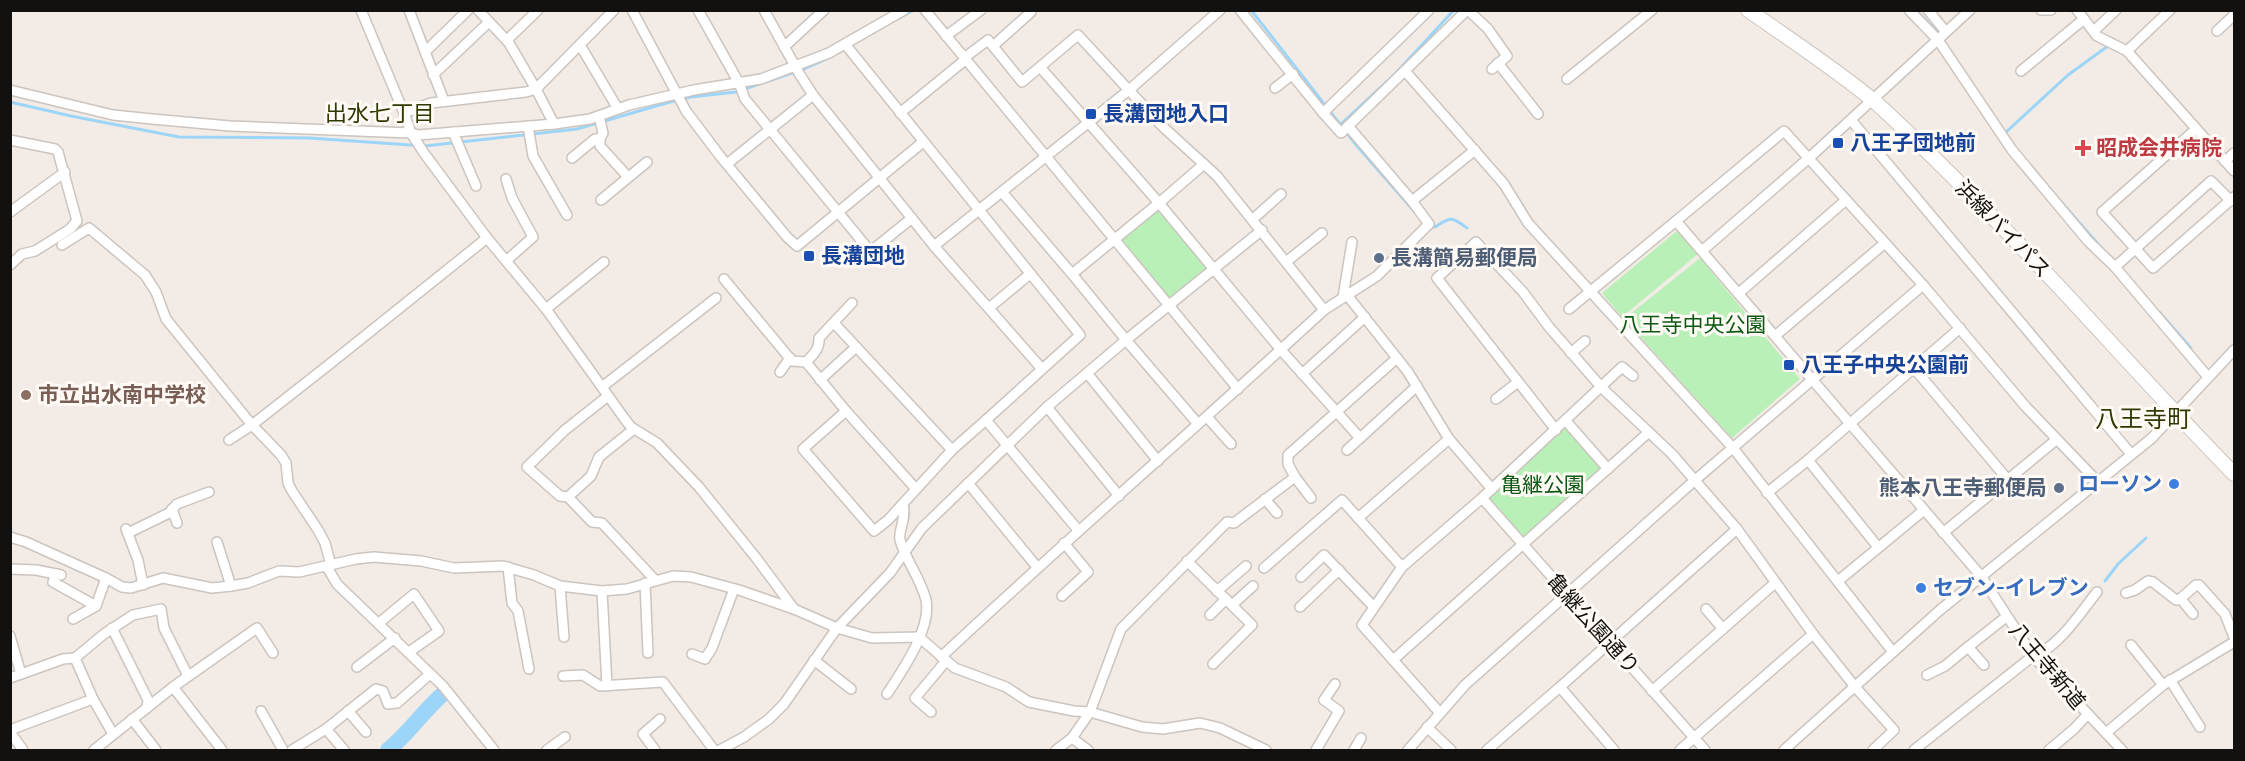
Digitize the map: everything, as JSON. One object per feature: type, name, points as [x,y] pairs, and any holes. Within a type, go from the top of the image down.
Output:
[{"type":"highway","name":"浜線バイパス","points":[[1748,10],[1873,101],[1932,155],[2235,474]]},
{"type":"street","points":[[361,10],[411,133],[487,238],[546,309],[634,429],[657,443],[699,487],[794,609]]},
{"type":"street","points":[[409,10],[444,101]]},
{"type":"street","points":[[425,52],[468,10]]},
{"type":"street","points":[[478,10],[507,40],[554,124]]},
{"type":"street","points":[[507,40],[538,10]]},
{"type":"street","points":[[404,113],[430,103],[536,89],[614,10]]},
{"type":"street","points":[[632,10],[686,111],[796,246],[923,142]]},
{"type":"street","points":[[698,10],[744,96],[873,254],[912,218]]},
{"type":"street","points":[[764,10],[813,95],[933,246],[1042,369]]},
{"type":"street","points":[[784,47],[824,10]]},
{"type":"street","points":[[10,90],[113,115],[230,126],[418,135],[554,124],[599,116],[618,109],[709,87],[739,84],[797,69],[846,46],[904,10]]},
{"type":"street","points":[[925,10],[1238,389]]},
{"type":"street","points":[[946,36],[981,10]]},
{"type":"street","points":[[933,246],[1129,90],[1220,10]]},
{"type":"street","points":[[1240,10],[1341,133],[1468,10],[1488,29],[1507,56],[1495,66],[1538,114]]},
{"type":"street","points":[[1323,113],[1429,10]]},
{"type":"street","points":[[1567,79],[1652,10]]},
{"type":"street","points":[[1909,10],[1938,40],[2012,150],[2088,241],[2115,267],[2208,377]]},
{"type":"street","points":[[1928,10],[1946,32]]},
{"type":"street","points":[[1703,250],[1873,101],[1970,10]]},
{"type":"street","points":[[2041,10],[2050,10]]},
{"type":"street","points":[[2078,10],[2097,36],[2127,51],[2235,171]]},
{"type":"street","points":[[2094,31],[2116,10]]},
{"type":"street","points":[[2127,51],[2170,10]]},
{"type":"street","points":[[993,46],[1031,12]]},
{"type":"street","points":[[2021,71],[2084,20]]},
{"type":"street","points":[[2217,31],[2233,21]]},
{"type":"street","points":[[433,75],[489,22]]},
{"type":"street","points":[[900,113],[988,40],[1022,82],[1078,35],[1162,126],[1217,176],[1324,310]]},
{"type":"street","points":[[580,45],[618,109]]},
{"type":"street","points":[[846,46],[1080,335],[952,450],[888,520],[874,531],[803,449],[846,411]]},
{"type":"street","points":[[1040,67],[1159,203],[1281,350],[1360,438]]},
{"type":"street","points":[[1406,70],[1503,184],[1528,223],[1732,448],[1893,652]]},
{"type":"street","points":[[1275,88],[1293,74]]},
{"type":"street","points":[[727,164],[813,95]]},
{"type":"street","points":[[599,116],[603,134],[600,146],[628,177]]},
{"type":"street","points":[[1851,120],[2131,454]]},
{"type":"street","points":[[528,126],[533,156],[567,215]]},
{"type":"street","points":[[931,712],[915,698],[943,659],[1078,530],[1119,496],[1324,310],[1377,276],[1429,224],[1348,126]]},
{"type":"street","points":[[2115,267],[2135,248],[2211,181],[2233,199],[2153,268],[2135,248],[2102,212],[2196,129]]},
{"type":"street","points":[[1569,309],[1784,131],[1960,327],[2056,440],[2097,482]]},
{"type":"street","points":[[453,132],[476,186]]},
{"type":"street","points":[[572,158],[596,139],[600,139]]},
{"type":"street","points":[[10,140],[55,149],[58,152],[77,221],[75,225],[35,251],[22,254],[10,265]]},
{"type":"street","points":[[1412,201],[1474,150]]},
{"type":"street","points":[[2225,161],[2235,153]]},
{"type":"street","points":[[601,200],[647,162]]},
{"type":"street","points":[[1072,274],[1204,164]]},
{"type":"street","points":[[10,212],[64,172]]},
{"type":"street","points":[[506,179],[512,198],[533,237],[506,261]]},
{"type":"street","points":[[1002,192],[1198,424]]},
{"type":"street","points":[[1252,219],[1281,194]]},
{"type":"street","points":[[1739,293],[1846,200]]},
{"type":"street","name":"八王寺新道","points":[[1677,221],[1981,576],[2033,656],[2122,750]]},
{"type":"street","points":[[62,244],[89,228],[145,274],[156,292],[166,319],[252,425],[284,459],[292,491],[325,543],[329,566],[337,584],[443,686],[494,750]]},
{"type":"street","points":[[720,750],[744,737],[769,719],[784,704],[837,628],[890,573],[922,528],[1047,407],[1262,230]]},
{"type":"street","points":[[1286,262],[1322,233]]},
{"type":"street","points":[[229,440],[252,425],[487,238]]},
{"type":"street","points":[[1345,296],[1352,242]]},
{"type":"street","points":[[1556,430],[1437,278],[1476,242],[1523,292],[1602,388],[1672,454],[1737,529],[1813,634],[1856,688],[1894,730],[1873,750]]},
{"type":"street","points":[[1775,336],[1885,243]]},
{"type":"street","points":[[546,309],[604,262]]},
{"type":"street","points":[[989,308],[1030,274]]},
{"type":"street","points":[[724,279],[792,361],[806,362],[815,354],[819,338],[852,303]]},
{"type":"street","points":[[1408,750],[1465,685],[1694,481],[1923,285]]},
{"type":"street","points":[[1345,296],[1365,317],[1397,358],[1449,439],[1492,489]]},
{"type":"street","points":[[648,653],[650,581],[602,523],[592,522],[568,497],[560,496],[527,467],[605,392],[716,298]]},
{"type":"street","points":[[1302,374],[1365,317]]},
{"type":"street","points":[[834,323],[952,450]]},
{"type":"street","points":[[1767,493],[1960,327]]},
{"type":"street","points":[[1571,353],[1585,341]]},
{"type":"street","points":[[820,380],[855,348]]},
{"type":"street","points":[[1784,750],[1981,576],[2152,438],[2235,350]]},
{"type":"street","points":[[780,372],[790,358]]},
{"type":"street","points":[[1311,498],[1288,464],[1288,455],[1397,358]]},
{"type":"street","points":[[806,362],[846,411],[916,489]]},
{"type":"street","points":[[1440,713],[1362,624],[1402,567],[1492,489],[1622,367],[1633,376]]},
{"type":"street","points":[[1914,368],[2008,480]]},
{"type":"street","points":[[1087,374],[1158,461]]},
{"type":"street","points":[[1496,399],[1518,382]]},
{"type":"street","points":[[1347,450],[1417,386]]},
{"type":"street","points":[[1047,407],[1119,496]]},
{"type":"street","points":[[1207,417],[1231,444]]},
{"type":"street","points":[[986,420],[1078,530]]},
{"type":"street","points":[[1566,421],[1608,469]]},
{"type":"street","points":[[568,497],[591,476],[599,458],[634,429]]},
{"type":"street","points":[[1393,660],[1649,432]]},
{"type":"street","points":[[1358,518],[1449,439]]},
{"type":"street","points":[[1943,532],[2056,440]]},
{"type":"street","points":[[1808,460],[1878,547]]},
{"type":"street","points":[[1056,750],[1072,738],[1090,712],[1121,629],[1227,522],[1234,524],[1295,477]]},
{"type":"street","points":[[968,483],[1037,567]]},
{"type":"street","points":[[143,585],[138,560],[127,530],[169,513],[177,504],[209,492]]},
{"type":"street","name":"亀継公園通り","points":[[1482,498],[1705,750]]},
{"type":"street","points":[[1266,499],[1277,513]]},
{"type":"street","points":[[1264,568],[1341,500],[1402,567]]},
{"type":"street","points":[[887,694],[920,637],[926,613],[926,600],[899,537],[905,513],[903,504]]},
{"type":"street","points":[[172,509],[177,523]]},
{"type":"street","points":[[1838,581],[1924,510]]},
{"type":"street","points":[[1487,750],[1737,529]]},
{"type":"street","points":[[10,537],[26,542],[122,587],[131,588],[163,578],[212,588],[231,586],[248,583],[279,571],[299,572],[375,557],[421,561],[454,568],[503,566],[560,586],[602,591],[627,589],[673,576],[691,577],[794,609],[837,628],[872,638],[920,637],[955,668],[1006,687],[1029,702],[1090,712],[1142,727],[1163,729],[1200,723],[1220,728],[1266,750]]},
{"type":"street","points":[[217,542],[231,586]]},
{"type":"street","points":[[1062,596],[1088,572],[1064,543]]},
{"type":"street","points":[[1301,577],[1324,555],[1374,607]]},
{"type":"street","points":[[1186,561],[1252,625],[1213,664]]},
{"type":"street","points":[[1217,591],[1246,566]]},
{"type":"street","points":[[508,567],[512,603],[518,611],[529,669]]},
{"type":"street","points":[[10,569],[58,574],[53,582],[96,606]]},
{"type":"street","points":[[1300,607],[1339,570]]},
{"type":"street","points":[[73,619],[96,606],[106,578]]},
{"type":"street","points":[[2126,593],[2148,581],[2153,582],[2176,600],[2197,585],[2225,614],[2235,637]]},
{"type":"street","points":[[1652,691],[1775,584]]},
{"type":"street","points":[[560,586],[564,637]]},
{"type":"street","points":[[1210,615],[1253,586]]},
{"type":"street","points":[[692,654],[705,659],[712,648],[734,589]]},
{"type":"street","points":[[602,591],[607,686]]},
{"type":"street","points":[[1914,750],[2033,656],[2040,654],[2065,632],[2097,592]]},
{"type":"street","points":[[379,623],[414,594],[439,631],[409,652]]},
{"type":"street","points":[[2180,599],[2193,614]]},
{"type":"street","points":[[10,678],[63,659],[75,658],[112,628],[133,615],[161,609],[164,628],[188,676]]},
{"type":"street","points":[[1706,609],[1723,629]]},
{"type":"street","points":[[2225,614],[2235,609]]},
{"type":"street","points":[[1926,675],[1945,666],[2006,617]]},
{"type":"street","points":[[112,628],[148,700],[147,708]]},
{"type":"street","points":[[94,750],[173,687],[257,628],[273,648]]},
{"type":"street","points":[[1680,750],[1813,634]]},
{"type":"street","points":[[10,636],[21,674]]},
{"type":"street","points":[[357,667],[395,638]]},
{"type":"street","points":[[2106,733],[2166,683],[2235,642]]},
{"type":"street","points":[[2131,645],[2166,683],[2200,727]]},
{"type":"street","points":[[1968,647],[1984,665]]},
{"type":"street","points":[[75,658],[93,699],[113,734]]},
{"type":"street","points":[[814,660],[851,688]]},
{"type":"street","points":[[292,750],[326,729],[376,689],[383,691],[388,704],[397,703],[430,674]]},
{"type":"street","points":[[563,676],[584,675],[600,686],[663,682],[714,750]]},
{"type":"street","points":[[1316,750],[1339,711],[1324,700],[1335,684]]},
{"type":"street","points":[[173,687],[222,750]]},
{"type":"street","points":[[1560,687],[1614,750]]},
{"type":"street","points":[[23,750],[10,731],[93,699]]},
{"type":"street","points":[[261,711],[283,750]]},
{"type":"street","points":[[348,711],[366,732]]},
{"type":"street","points":[[2049,750],[2088,714]]},
{"type":"street","points":[[655,750],[643,734],[660,719]]},
{"type":"street","points":[[132,720],[156,750]]},
{"type":"street","points":[[1427,727],[1451,750]]},
{"type":"street","points":[[326,729],[344,750]]},
{"type":"street","points":[[547,750],[565,737]]},
{"type":"street","points":[[1072,738],[1088,750]]},
{"type":"street","points":[[1354,750],[1362,738]]},
{"type":"green space","points":[[1159,206],[1211,268],[1169,300],[1119,239]]},
{"type":"green space","points":[[1678,230],[1698,254],[1622,317],[1602,293]]},
{"type":"green space","name":"八王寺中央公園","points":[[1700,258],[1800,379],[1732,438],[1624,319]]},
{"type":"green space","name":"亀継公園","points":[[1566,425],[1604,470],[1523,541],[1486,498]]},
{"type":"waterway","points":[[897,19],[914,10]]},
{"type":"waterway","points":[[1251,10],[1357,146],[1414,211]]},
{"type":"waterway","points":[[1341,124],[1395,74],[1454,10]]},
{"type":"waterway","points":[[1916,10],[1935,30]]},
{"type":"waterway","points":[[2005,133],[2068,75],[2108,46]]},
{"type":"waterway","points":[[10,102],[179,137],[309,138],[425,146],[577,129],[691,97],[736,92],[804,69],[831,57]]},
{"type":"waterway","points":[[2063,204],[2104,251]]},
{"type":"waterway","points":[[1429,226],[1435,227],[1451,219],[1467,228]]},
{"type":"waterway","points":[[2159,312],[2191,348]]},
{"type":"waterway","points":[[2105,581],[2118,564],[2146,538]]},
{"type":"waterway","points":[[2045,645],[2060,632]]},
{"type":"waterway","points":[[388,750],[444,693]]},
{"type":"place","name":"長溝団地入口","points":[[1091,114]]},
{"type":"place","name":"八王子団地前","points":[[1838,143]]},
{"type":"place","name":"昭成会井病院","points":[[2083,148]]},
{"type":"place","name":"長溝団地","points":[[809,256]]},
{"type":"place","name":"長溝簡易郵便局","points":[[1379,258]]},
{"type":"place","name":"八王子中央公園前","points":[[1789,365]]},
{"type":"place","name":"市立出水南中学校","points":[[26,395]]},
{"type":"place","name":"ローソン","points":[[2174,484]]},
{"type":"place","name":"熊本八王寺郵便局","points":[[2059,488]]},
{"type":"place","name":"セブン-イレブン","points":[[1921,588]]},
{"type":"district","name":"出水七丁目","points":[[380,113]]},
{"type":"district","name":"八王寺町","points":[[2143,419]]}]
